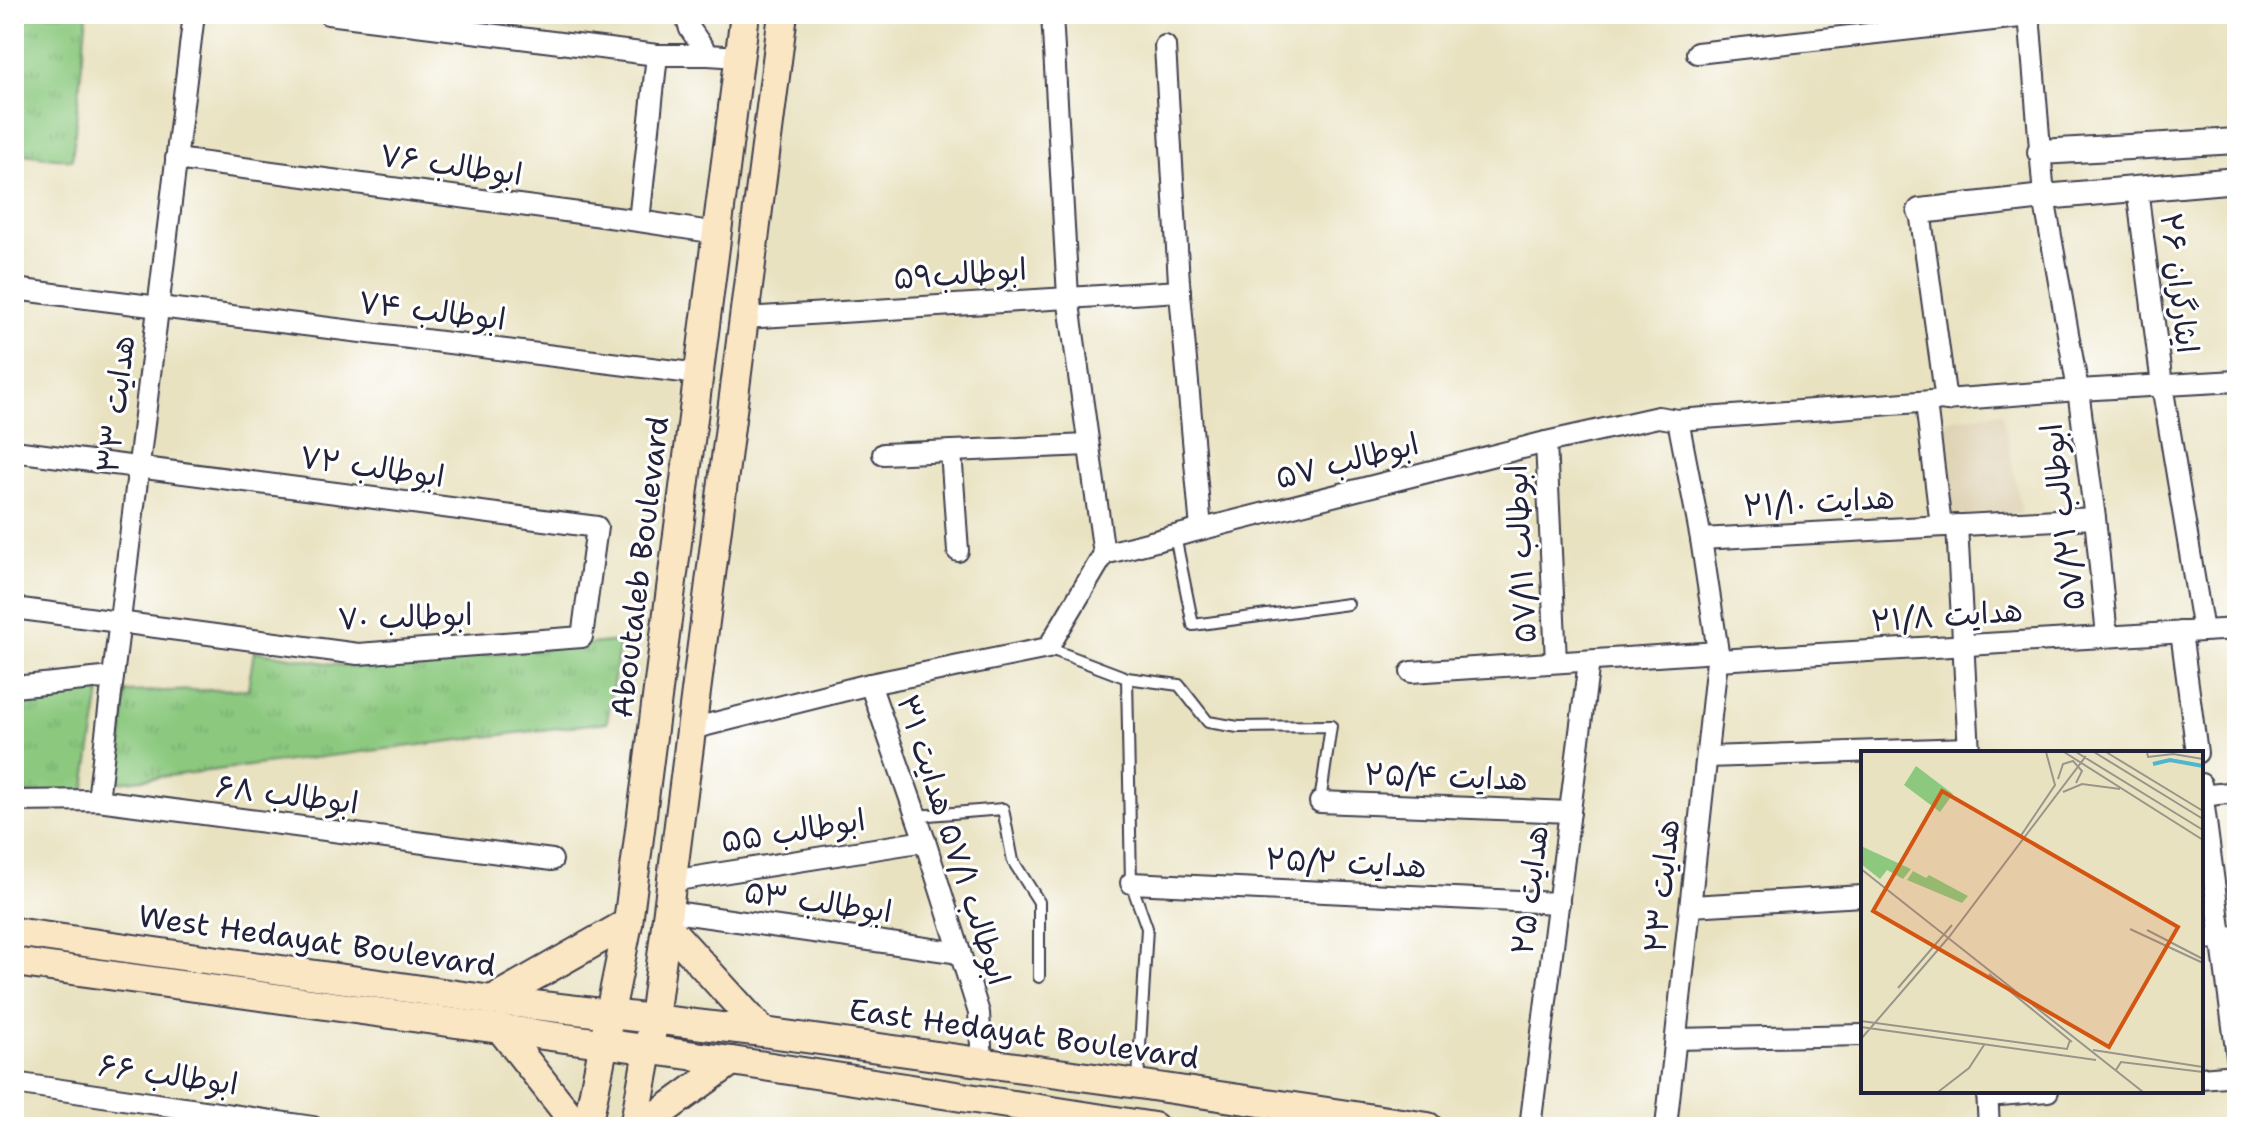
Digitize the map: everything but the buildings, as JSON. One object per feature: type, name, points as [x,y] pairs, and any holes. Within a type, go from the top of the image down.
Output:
[{"type":"main road","name":"Aboutaleb Boulevard","points":[[587,1127],[628,923],[745,14]]},
{"type":"main road","points":[[634,1127],[654,1019],[783,14]]},
{"type":"main road","points":[[673,572],[680,584],[674,626],[678,637],[686,642],[696,637],[704,625]]},
{"type":"main road","points":[[666,918],[763,1032]]},
{"type":"main road","points":[[492,1000],[628,923]]},
{"type":"main road","name":"West Hedayat Boulevard","points":[[14,932],[610,1014]]},
{"type":"main road","name":"West Hedayat Boulevard","points":[[14,962],[604,1043]]},
{"type":"main road","name":"East Hedayat Boulevard","points":[[610,1014],[1144,1084],[1428,1127]]},
{"type":"main road","points":[[500,1028],[578,1127]]},
{"type":"main road","points":[[604,1043],[1148,1126],[1144,1084]]},
{"type":"main road","points":[[641,1127],[732,1061]]},
{"type":"street","name":"هدایت ۳۳","points":[[98,800],[194,14]]},
{"type":"street","points":[[328,14],[657,55],[739,57]]},
{"type":"street","points":[[685,14],[690,29],[708,55]]},
{"type":"street","points":[[691,729],[870,684],[1048,648],[1104,554],[1068,297],[1052,14]]},
{"type":"street","points":[[1697,53],[1884,23],[2029,15]]},
{"type":"street","name":"ابوطالب ۵۷/۲۱","points":[[2029,15],[2044,197],[2078,390],[2107,636]]},
{"type":"street","points":[[1165,46],[1180,291],[1201,529]]},
{"type":"street","points":[[639,221],[657,55]]},
{"type":"street","points":[[2040,152],[2237,141]]},
{"type":"street","name":"ابوطالب ۷۶","points":[[176,159],[717,233]]},
{"type":"street","points":[[1969,751],[1963,645],[1936,402],[1920,211],[2237,180]]},
{"type":"street","name":"ایثارگران ۲۶","points":[[2137,189],[2162,385],[2203,631]]},
{"type":"street","name":"ابوطالب ۷۴","points":[[14,289],[699,374]]},
{"type":"street","name":"ابوطالب۵۹","points":[[744,318],[1180,291]]},
{"type":"street","name":"ابوطالب ۵۷","points":[[1104,554],[1546,442],[1658,417],[1678,420],[2237,381]]},
{"type":"street","name":"هدایت ۲۳","points":[[1666,1127],[1718,656],[1701,539],[1678,420]]},
{"type":"street","name":"ابوطالب ۵۷/۱۱","points":[[1546,442],[1556,662]]},
{"type":"street","points":[[883,454],[1088,445]]},
{"type":"street","name":"ابوطالب ۷۲","points":[[14,451],[597,527]]},
{"type":"street","points":[[951,451],[958,551]]},
{"type":"street","name":"هدایت ۲۱/۱۰","points":[[1701,539],[2095,518]]},
{"type":"street","name":"ابوطالب ۷۰","points":[[120,621],[358,654],[582,637],[597,527]]},
{"type":"street","points":[[14,608],[120,621]]},
{"type":"street","name":"هدایت ۲۱/۸","points":[[1411,672],[1556,662],[1963,645],[2237,629]]},
{"type":"street","points":[[2181,632],[2197,751]]},
{"type":"street","name":"هدایت ۲۵","points":[[1530,1127],[1589,661]]},
{"type":"street","points":[[14,687],[113,677]]},
{"type":"street","name":"ابوطالب ۵۷/۱ هدایت ۳۱","points":[[870,684],[925,841],[979,1013],[982,1062]]},
{"type":"street","points":[[1707,757],[1861,753]]},
{"type":"street","points":[[2203,792],[2237,792]]},
{"type":"street","name":"ابوطالب ۶۸","points":[[14,801],[98,800],[552,860]]},
{"type":"street","name":"هدایت ۲۵/۴","points":[[1320,802],[1570,812]]},
{"type":"street","points":[[2203,807],[2237,1057]]},
{"type":"street","name":"ابوطالب ۵۵","points":[[671,881],[925,841]]},
{"type":"street","name":"هدایت ۲۵/۲","points":[[1131,883],[1559,903]]},
{"type":"street","points":[[1691,906],[1861,896]]},
{"type":"street","name":"ابوطالب ۵۳","points":[[666,918],[960,953]]},
{"type":"street","points":[[1676,1039],[1861,1035]]},
{"type":"street","points":[[2203,1078],[2237,1075]]},
{"type":"street","name":"ابوطالب ۶۶","points":[[14,1083],[313,1127]]},
{"type":"street","points":[[1989,1127],[1987,1094],[2007,1093]]},
{"type":"lane","points":[[1175,536],[1193,625],[1348,604]]},
{"type":"lane","points":[[1048,648],[1127,678],[1179,685],[1208,722],[1238,727],[1331,726],[1320,802]]},
{"type":"lane","points":[[1127,678],[1131,883],[1147,928],[1144,1084]]},
{"type":"lane","points":[[916,816],[1003,809],[1013,861],[1039,902],[1039,977]]},
{"type":"shaded area","points":[[2002,412],[2022,514],[1946,516],[1933,422]]},
{"type":"green space","points":[[14,14],[87,14],[72,160],[14,153]]},
{"type":"green space","points":[[620,641],[607,722],[118,782],[126,692],[248,689],[254,651],[356,668]]},
{"type":"green space","points":[[101,686],[84,793],[14,794],[14,694]]}]
